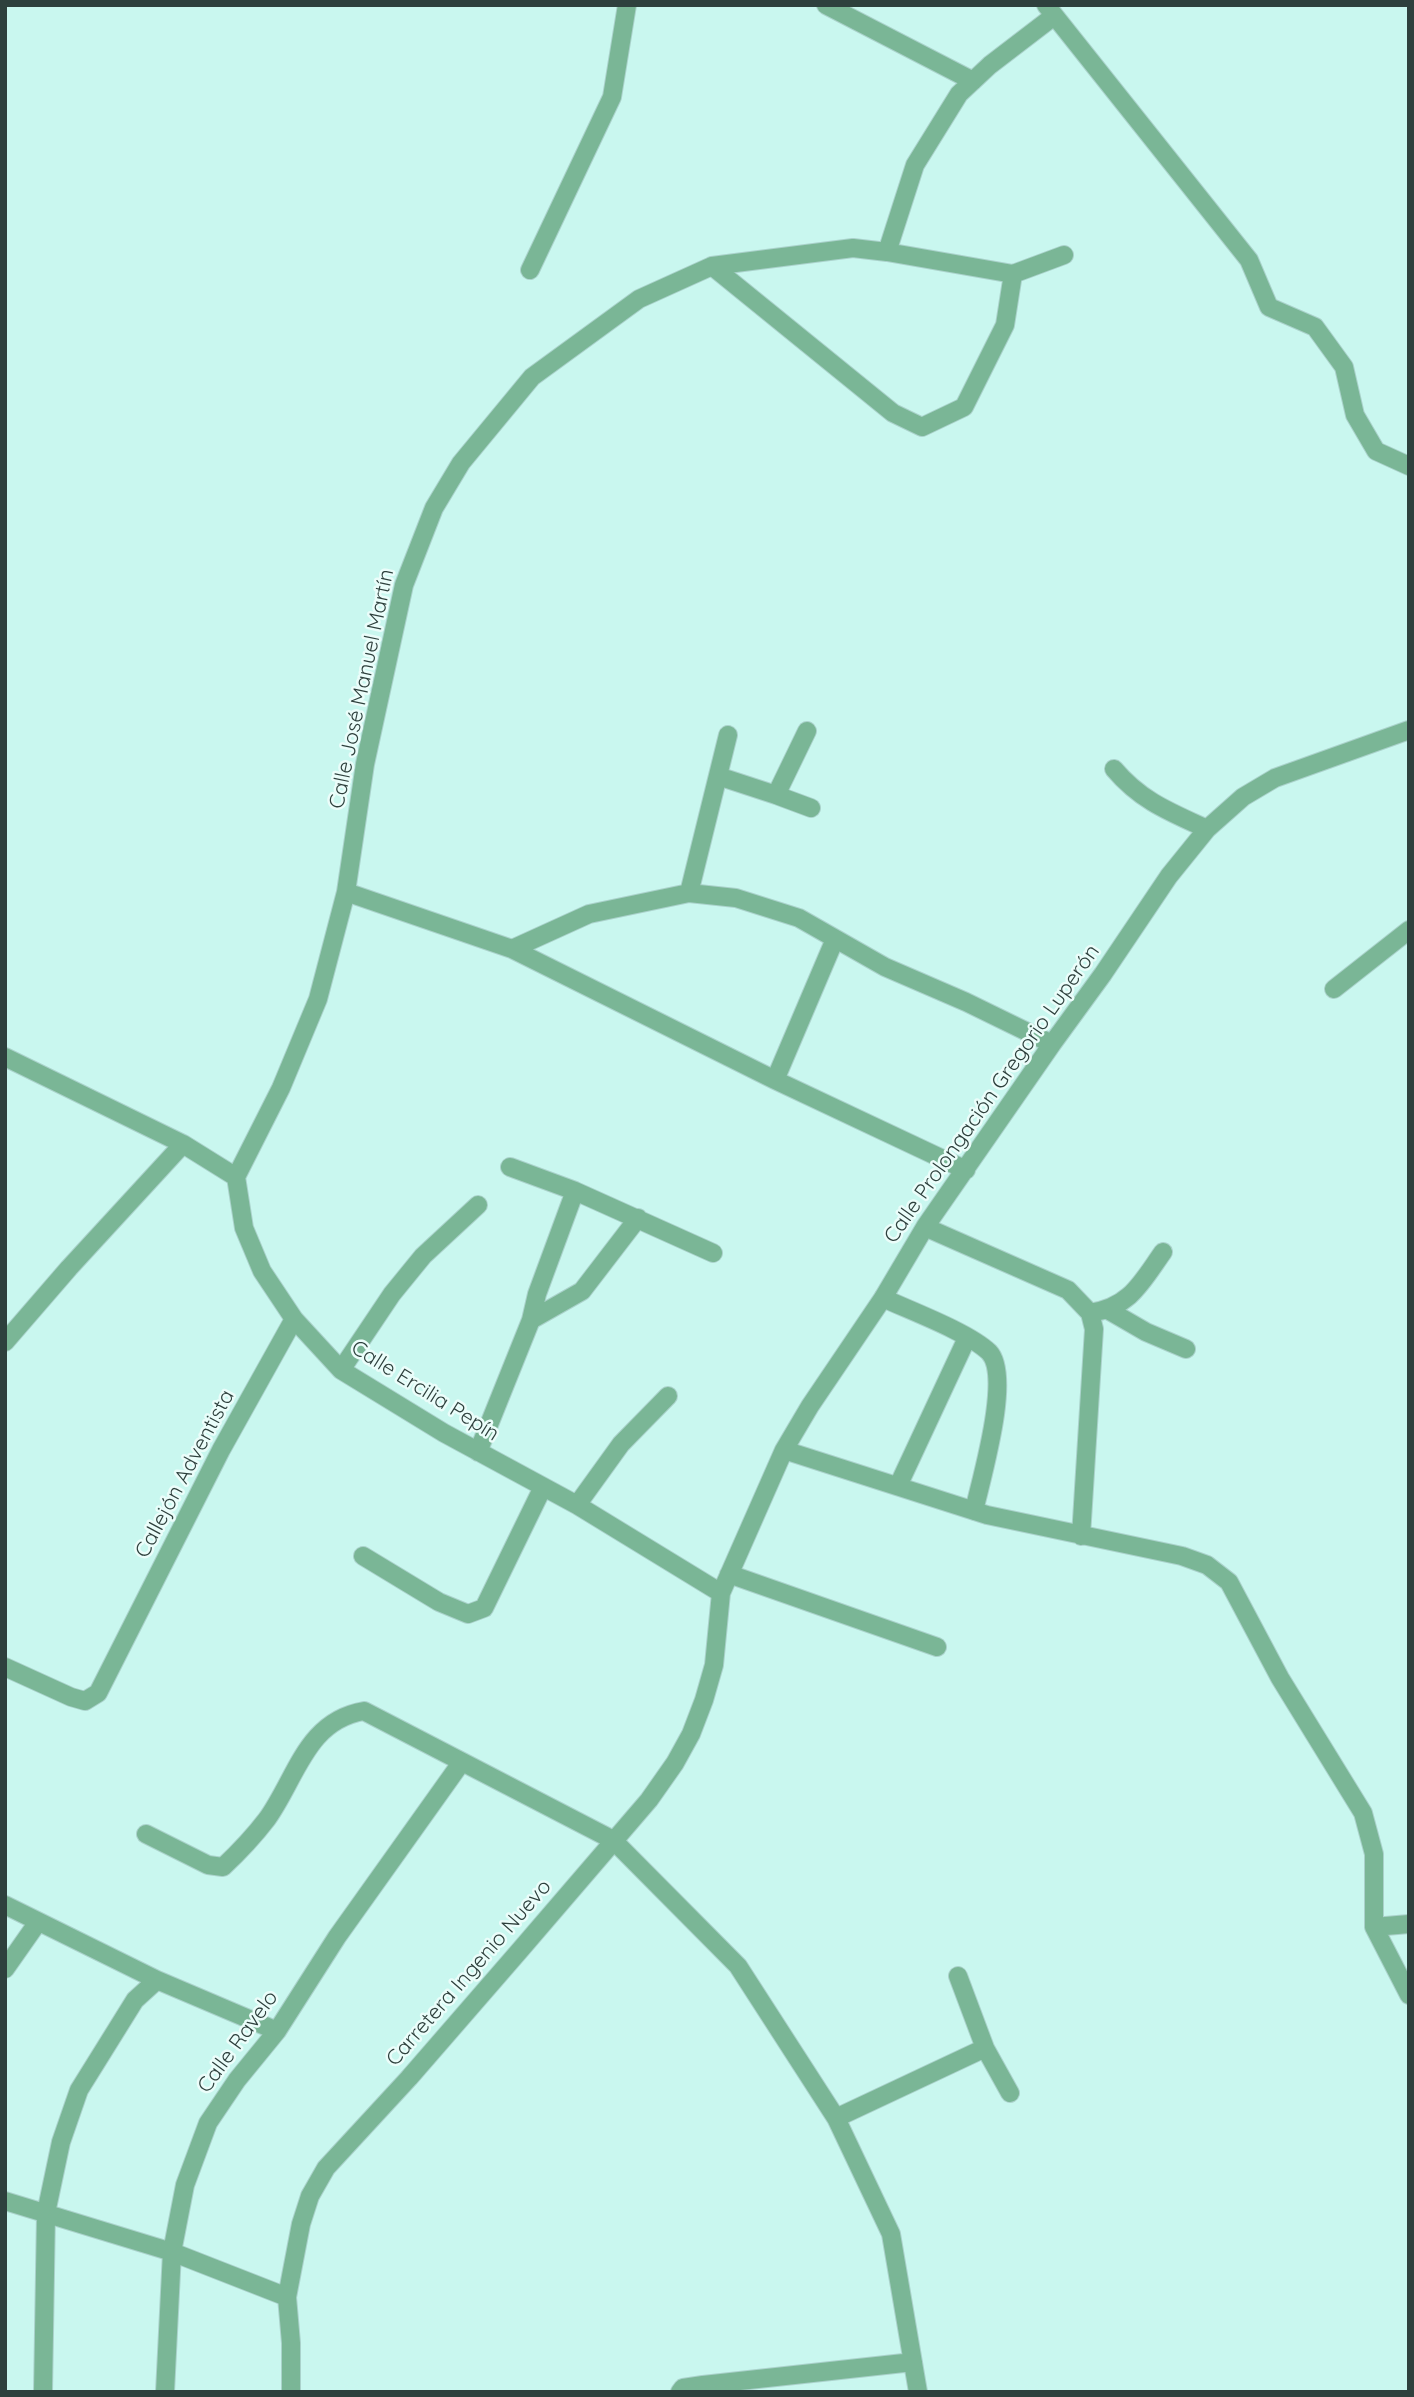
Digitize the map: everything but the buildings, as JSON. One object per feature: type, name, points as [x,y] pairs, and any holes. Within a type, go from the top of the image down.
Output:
[{"type":"street","points":[[530,270],[612,97],[627,5]]},
{"type":"street","points":[[826,5],[973,81]]},
{"type":"street","points":[[887,252],[915,165],[959,94],[1050,11],[1249,260],[1269,307],[1315,327],[1344,367],[1354,415],[1376,451],[1409,466]]},
{"type":"street","name":"Calle José Manuel Martín","points":[[236,1177],[281,1088],[317,999],[346,892],[365,764],[404,585],[434,508],[461,463],[532,377],[639,299],[712,266],[853,248],[1013,274]]},
{"type":"street","points":[[712,266],[893,413],[922,427],[964,407],[1005,325],[1013,274],[1064,255]]},
{"type":"street","name":"Calle Prolongación Gregorio Luperón","points":[[721,1593],[784,1450],[810,1406],[883,1298],[925,1227],[1169,876],[1207,829],[1242,797],[1275,778],[1409,730]]},
{"type":"street","points":[[776,795],[807,731]]},
{"type":"street","points":[[689,893],[728,735]]},
{"type":"street","points":[[1114,769],[1131,789],[1207,829]]},
{"type":"street","points":[[718,776],[811,808]]},
{"type":"street","points":[[346,892],[512,949],[775,1080],[966,1170]]},
{"type":"street","points":[[512,949],[589,914],[689,893],[736,898],[799,918],[886,967],[1052,1044]]},
{"type":"street","points":[[1334,989],[1409,930]]},
{"type":"street","points":[[775,1080],[835,939]]},
{"type":"street","points":[[5,1057],[183,1144],[236,1177]]},
{"type":"street","points":[[5,1342],[183,1144]]},
{"type":"street","points":[[510,1167],[575,1191],[713,1254]]},
{"type":"street","name":"Calle Ercilia Pepín","points":[[236,1177],[244,1228],[262,1271],[294,1318],[341,1370],[478,1452],[577,1505],[721,1593]]},
{"type":"street","points":[[478,1452],[531,1320],[537,1294],[575,1191]]},
{"type":"street","points":[[341,1370],[391,1294],[423,1256],[478,1205]]},
{"type":"street","points":[[531,1320],[582,1291],[638,1218]]},
{"type":"street","points":[[925,1227],[1068,1290],[1090,1313],[1094,1329],[1081,1536]]},
{"type":"street","points":[[1090,1313],[1108,1310],[1134,1293],[1163,1252]]},
{"type":"street","points":[[883,1298],[967,1338],[990,1354],[997,1369],[999,1396],[974,1511]]},
{"type":"street","points":[[1108,1310],[1146,1332],[1186,1349]]},
{"type":"street","name":"Callejón Adventista","points":[[5,1667],[85,1701],[98,1693],[221,1450],[294,1318]]},
{"type":"street","points":[[898,1486],[967,1338]]},
{"type":"street","points":[[577,1505],[621,1444],[668,1396]]},
{"type":"street","points":[[784,1450],[974,1511],[1182,1556],[1208,1565],[1229,1582],[1280,1678],[1363,1813],[1374,1853],[1374,1927],[1409,1995]]},
{"type":"street","points":[[363,1556],[439,1602],[468,1614],[484,1608],[543,1488]]},
{"type":"street","points":[[729,1574],[937,1647]]},
{"type":"street","name":"Carretera Ingenio Nuevo","points":[[291,2392],[287,2298],[310,2196],[326,2168],[452,2028],[649,1800],[676,1763],[691,1734],[714,1665],[721,1593]]},
{"type":"street","points":[[146,1834],[208,1864],[223,1867],[268,1818],[315,1737],[347,1714],[365,1711],[613,1840],[738,1966],[836,2118],[891,2234],[918,2392]]},
{"type":"street","name":"Calle Ravelo","points":[[165,2392],[172,2252],[185,2185],[208,2123],[237,2080],[277,2031],[337,1937],[461,1763]]},
{"type":"street","points":[[5,1905],[156,1980],[277,2031]]},
{"type":"street","points":[[5,1969],[38,1922]]},
{"type":"street","points":[[1374,1927],[1409,1924]]},
{"type":"street","points":[[958,1976],[985,2048],[1010,2093]]},
{"type":"street","points":[[43,2392],[46,2213],[61,2142],[79,2090],[135,2000],[156,1980]]},
{"type":"street","points":[[836,2118],[985,2048]]},
{"type":"street","points":[[5,2201],[172,2252],[287,2298]]},
{"type":"street","points":[[680,2392],[683,2388],[704,2385],[913,2362]]}]
